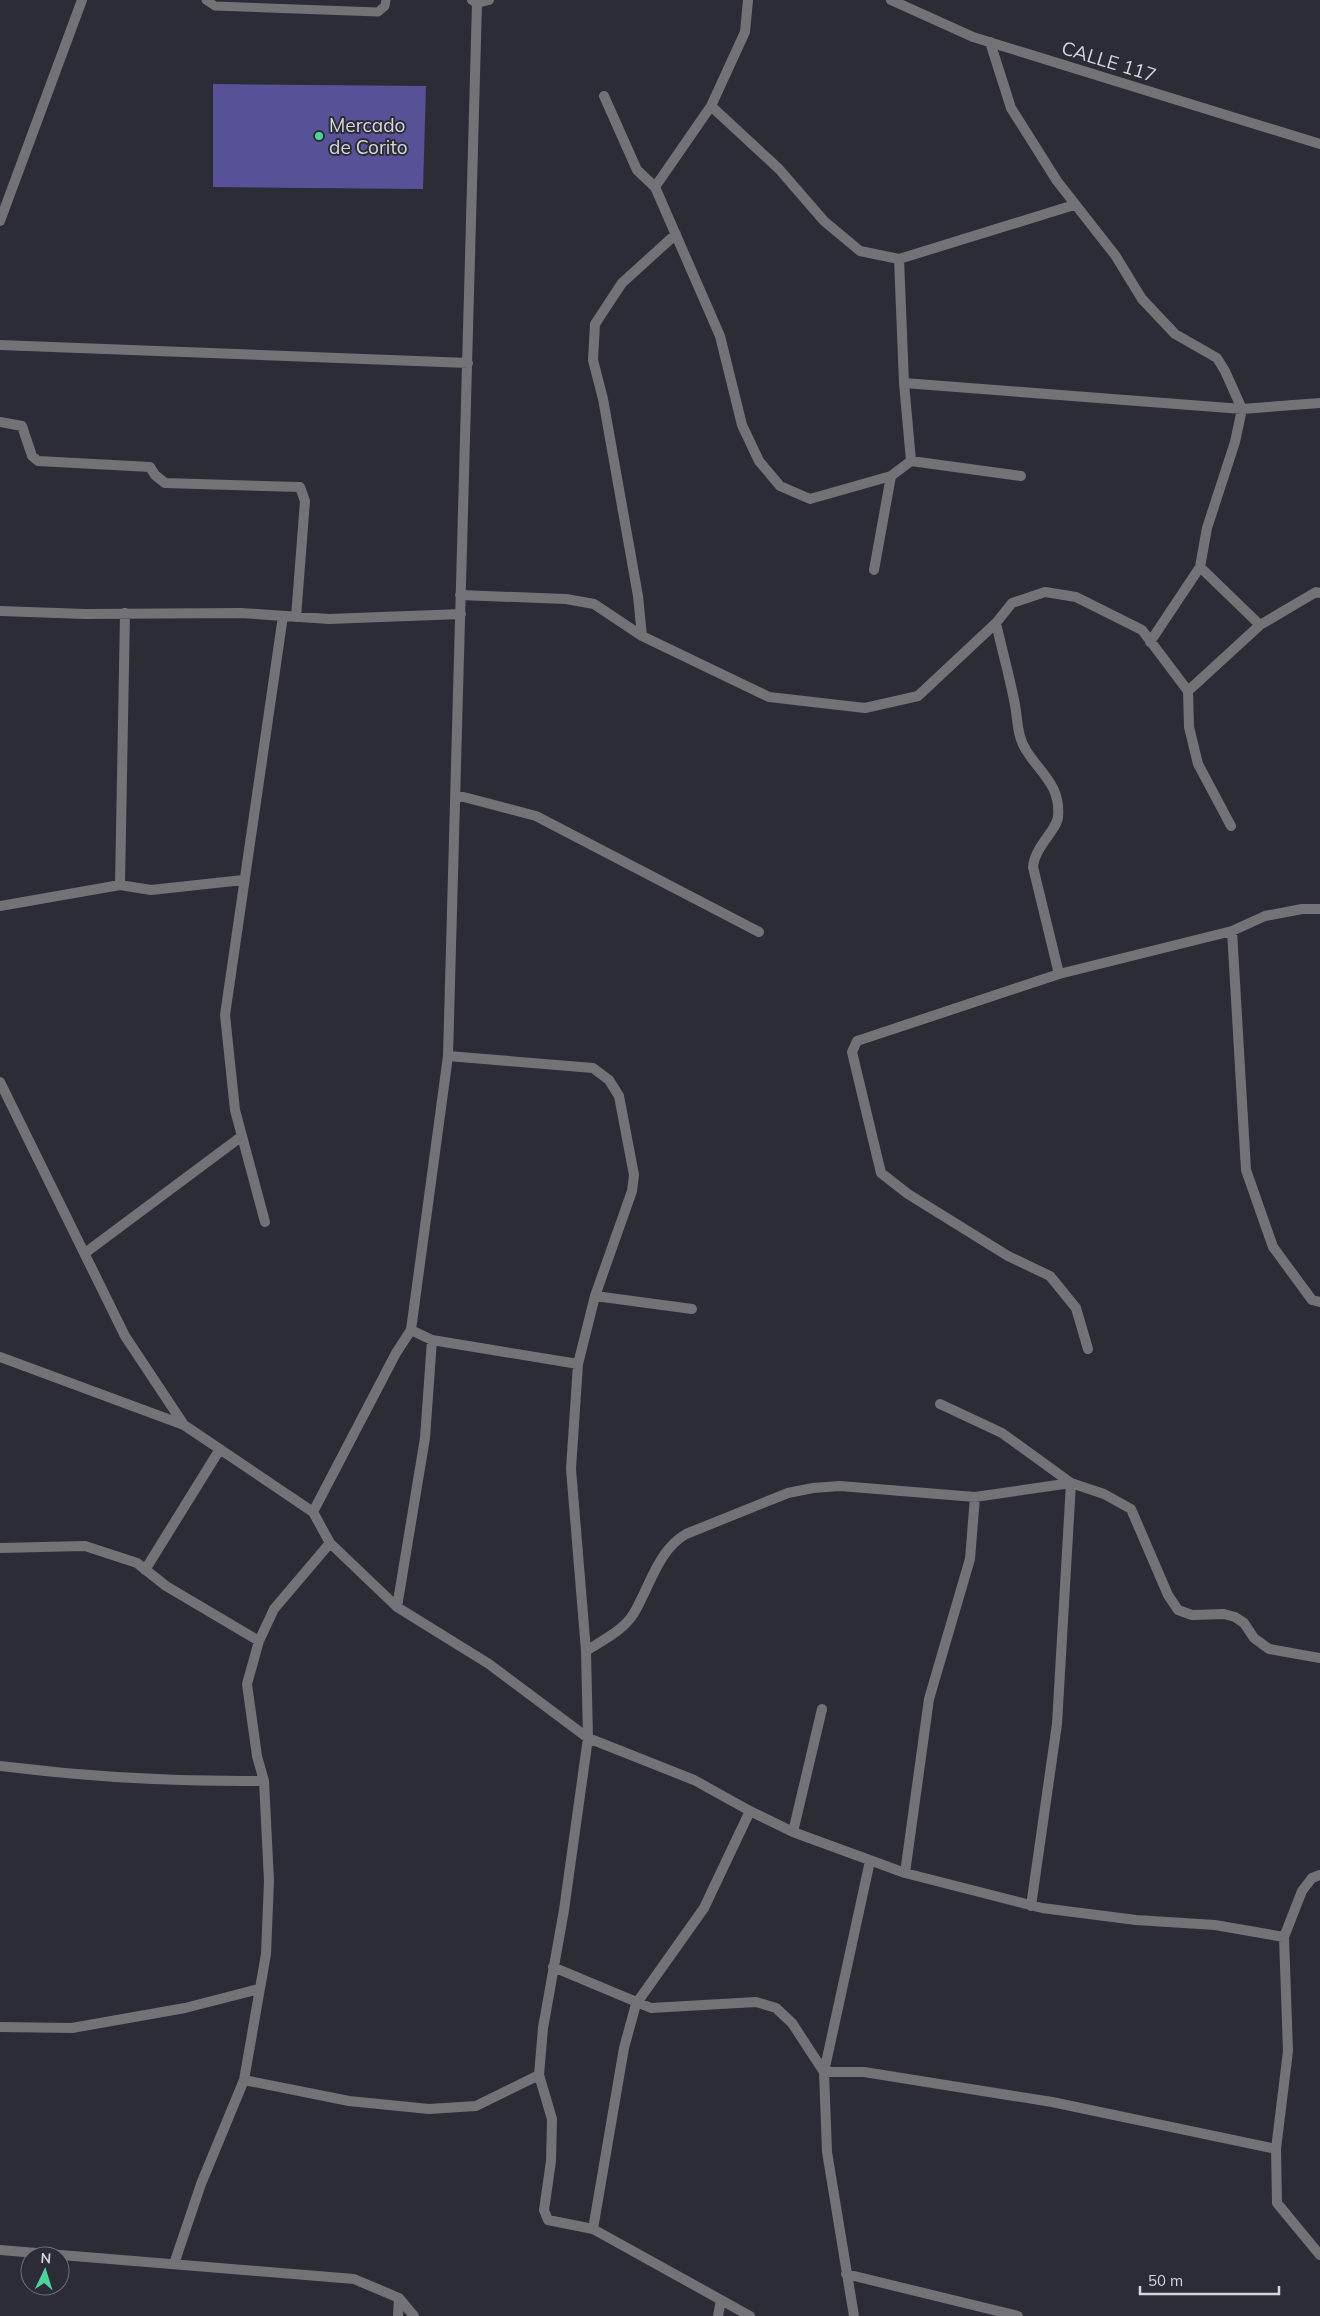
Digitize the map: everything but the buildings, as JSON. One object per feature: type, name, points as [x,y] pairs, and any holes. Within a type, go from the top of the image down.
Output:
[{"type":"street","points":[[0,221],[82,0]]},
{"type":"street","points":[[313,1512],[396,1353],[411,1330],[448,1056],[468,363],[475,1],[489,0]]},
{"type":"street","points":[[655,187],[711,106],[745,32],[748,0]]},
{"type":"street","name":"CALLE 117","points":[[891,0],[973,37],[1320,144]]},
{"type":"street","points":[[990,42],[1011,108],[1074,205],[1115,255],[1142,299],[1175,334],[1216,358],[1225,371],[1242,409],[1235,442],[1207,528],[1200,567],[1150,642]]},
{"type":"street","points":[[604,96],[636,170],[655,187],[720,336],[742,425],[759,461],[780,486],[810,499],[891,476],[903,470],[911,461],[904,383],[899,259]]},
{"type":"street","points":[[711,106],[779,169],[824,221],[860,251],[899,259],[1074,205]]},
{"type":"street","points":[[642,636],[638,596],[603,399],[593,360],[595,324],[622,283],[676,234]]},
{"type":"street","points":[[0,345],[468,363]]},
{"type":"street","points":[[904,383],[1242,409],[1320,403]]},
{"type":"street","points":[[0,422],[22,426],[32,456],[38,461],[150,467],[155,475],[164,483],[300,488],[305,500],[296,617]]},
{"type":"street","points":[[911,461],[1021,476]]},
{"type":"street","points":[[874,570],[891,476]]},
{"type":"street","points":[[1200,567],[1260,625]]},
{"type":"street","points":[[460,595],[566,599],[594,604],[642,636],[769,697],[865,708],[918,696],[996,623],[1012,603],[1045,592],[1076,597],[1142,630],[1188,691],[1189,727],[1198,764],[1232,826]]},
{"type":"street","points":[[1188,691],[1260,625],[1316,592],[1320,593]]},
{"type":"street","points":[[0,611],[241,613],[329,619],[461,614]]},
{"type":"street","points":[[120,885],[125,613]]},
{"type":"street","points":[[265,1222],[235,1110],[225,1015],[283,616]]},
{"type":"street","points":[[996,623],[1016,706],[1020,737],[1026,750],[1053,784],[1058,807],[1058,819],[1034,856],[1033,867],[1059,974]]},
{"type":"street","points":[[456,795],[536,816],[759,932]]},
{"type":"street","points":[[0,906],[120,885],[151,890],[244,880]]},
{"type":"street","points":[[1088,1348],[1076,1308],[1050,1276],[1008,1256],[908,1194],[881,1173],[852,1052],[857,1041],[1059,974],[1232,931],[1265,916],[1302,909],[1320,909]]},
{"type":"street","points":[[1232,931],[1246,1170],[1273,1247],[1312,1300],[1320,1302]]},
{"type":"street","points":[[448,1056],[593,1068],[609,1080],[620,1096],[634,1175],[632,1191],[595,1296],[578,1364],[571,1469],[586,1651],[588,1738],[564,1910],[543,2028],[539,2075],[552,2119],[551,2161],[544,2213],[551,2222],[593,2229],[750,2316]]},
{"type":"street","points":[[0,1082],[125,1336],[184,1425]]},
{"type":"street","points":[[85,1253],[242,1136]]},
{"type":"street","points":[[595,1296],[692,1309]]},
{"type":"street","points":[[411,1330],[432,1340],[578,1364]]},
{"type":"street","points":[[397,1607],[425,1438],[432,1340]]},
{"type":"street","points":[[0,1357],[184,1425],[313,1512],[330,1543],[397,1607],[489,1664],[588,1738],[694,1780],[750,1811],[794,1832],[905,1874],[1031,1906],[1136,1920],[1215,1925],[1284,1937]]},
{"type":"street","points":[[940,1404],[1002,1433],[1071,1483],[1104,1494],[1131,1509],[1168,1595],[1178,1610],[1192,1615],[1224,1614],[1235,1617],[1244,1623],[1254,1638],[1269,1649],[1320,1658]]},
{"type":"street","points":[[145,1570],[220,1449]]},
{"type":"street","points":[[586,1651],[618,1631],[633,1615],[667,1550],[675,1540],[788,1493],[813,1488],[840,1486],[975,1498],[1071,1483]]},
{"type":"street","points":[[1031,1906],[1057,1724],[1071,1483]]},
{"type":"street","points":[[905,1874],[929,1699],[970,1559],[975,1498]]},
{"type":"street","points":[[174,2264],[200,2184],[244,2080],[266,1954],[269,1881],[264,1781],[257,1756],[247,1684],[259,1641],[274,1609],[330,1543]]},
{"type":"street","points":[[0,1548],[85,1546],[137,1563],[166,1586],[259,1641]]},
{"type":"street","points":[[794,1832],[822,1709]]},
{"type":"street","points":[[0,1766],[65,1774],[178,1781],[264,1781]]},
{"type":"street","points":[[593,2229],[624,2048],[636,2004],[704,1908],[750,1811]]},
{"type":"street","points":[[854,2316],[827,2152],[824,2072],[870,1861]]},
{"type":"street","points":[[1320,1875],[1312,1878],[1302,1891],[1284,1937],[1288,2051],[1276,2149],[1277,2202],[1320,2255]]},
{"type":"street","points":[[553,1967],[576,1975],[636,2004],[651,2008],[756,2002],[776,2008],[792,2023],[824,2072]]},
{"type":"street","points":[[0,2027],[72,2028],[185,2008],[259,1989]]},
{"type":"street","points":[[824,2072],[864,2072],[1052,2102],[1276,2149]]},
{"type":"street","points":[[244,2080],[349,2100],[430,2109],[476,2106],[539,2075]]},
{"type":"street","points":[[0,2250],[354,2279],[399,2298],[414,2316]]},
{"type":"street","points":[[846,2274],[1018,2316]]},
{"type":"street","points":[[398,2316],[399,2298]]},
{"type":"street","points":[[718,2316],[721,2300]]},
{"type":"lane","points":[[206,0],[215,6],[378,12],[385,6],[386,0]]},
{"type":"place","name":"Mercado de Corito","points":[[319,136]]}]
